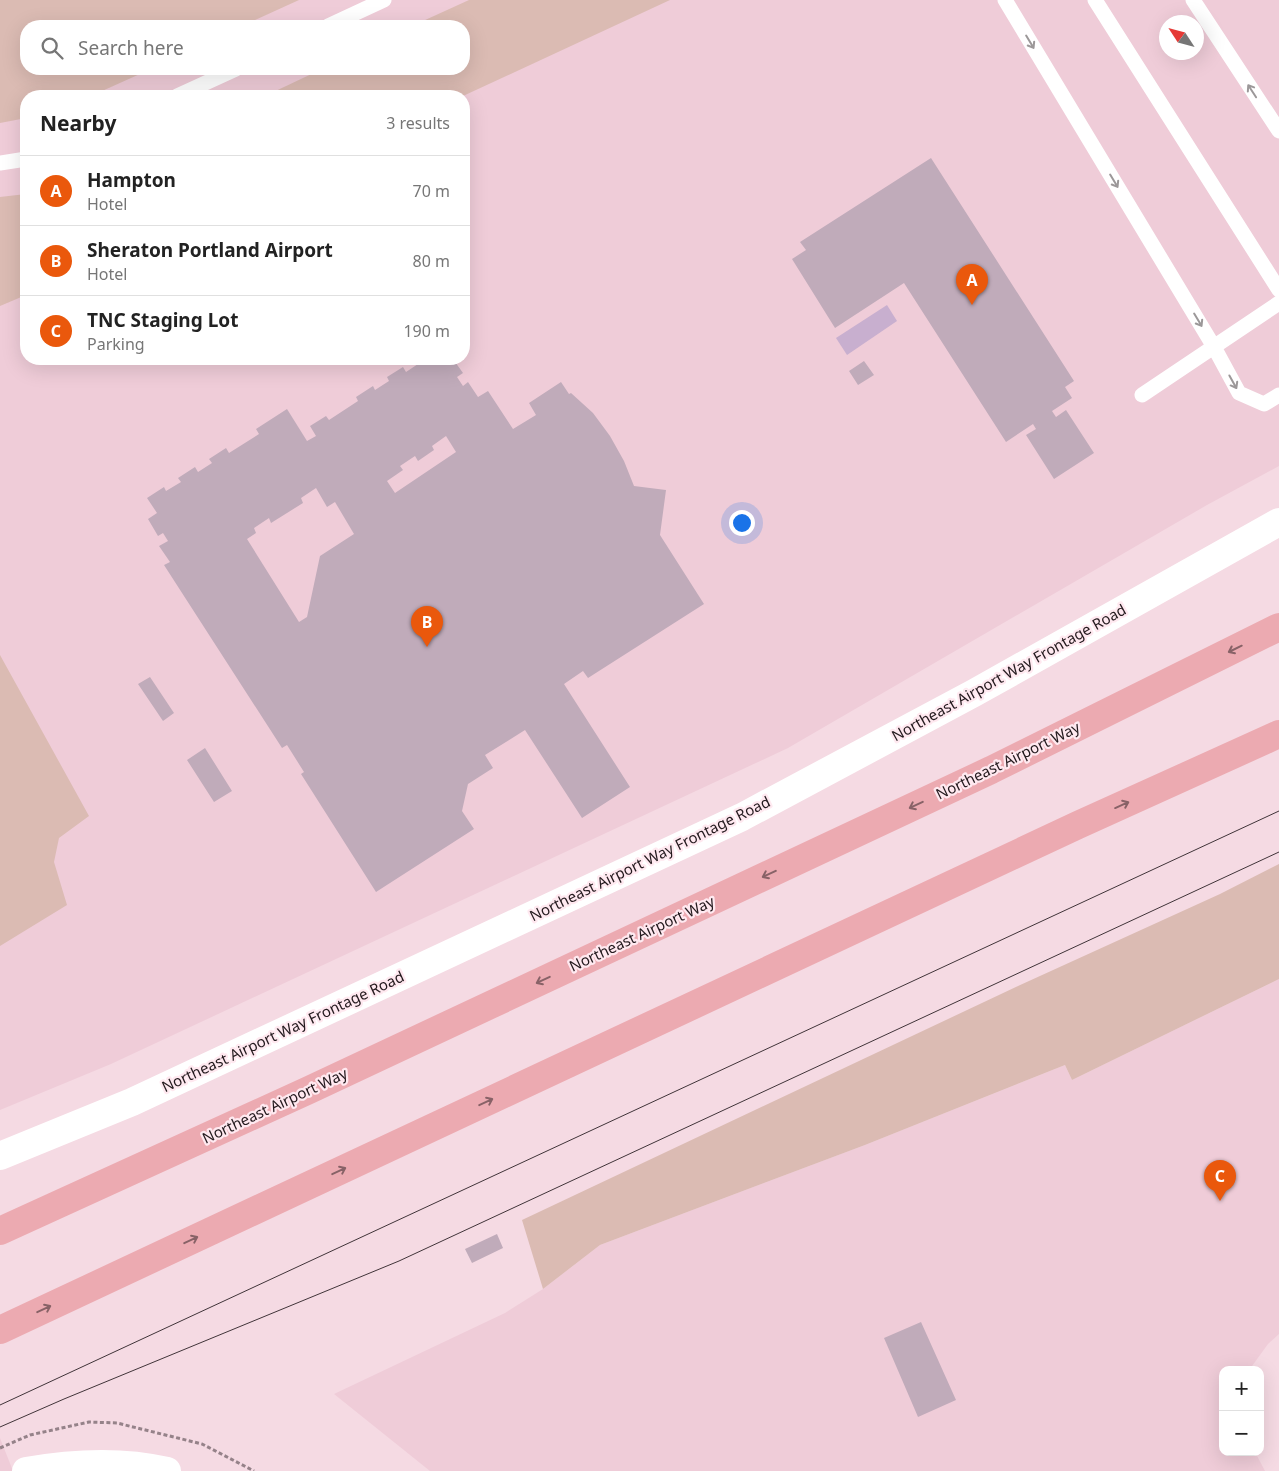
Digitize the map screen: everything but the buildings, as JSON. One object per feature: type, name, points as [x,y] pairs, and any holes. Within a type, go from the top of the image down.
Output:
[{"type":"main road","name":"Northeast Airport Way","points":[[0,1231],[309,1090],[982,774],[1279,628]]},
{"type":"main road","points":[[0,1330],[1078,825],[1279,734]]},
{"type":"street","name":"Northeast Airport Way Frontage Road","points":[[0,1156],[141,1098],[742,817],[974,693],[1279,522]]},
{"type":"street","points":[[26,1471],[55,1466],[86,1464],[109,1464],[167,1471]]},
{"type":"lane","points":[[341,20],[384,0]]},
{"type":"lane","points":[[1005,0],[1214,347],[1239,393],[1264,404],[1279,395]]},
{"type":"lane","points":[[1095,0],[1279,290]]},
{"type":"lane","points":[[1193,0],[1279,131]]},
{"type":"lane","points":[[190,90],[223,75]]},
{"type":"lane","points":[[0,163],[20,160]]},
{"type":"lane","points":[[1142,395],[1279,303]]},
{"type":"path","points":[[0,1448],[30,1435],[89,1422],[117,1422],[202,1444],[254,1471]]},
{"type":"shaded area","points":[[0,0],[1279,0],[1279,466],[1207,505],[788,748],[111,1064],[0,1110]]},
{"type":"shaded area","points":[[0,0],[299,0],[255,20],[20,20],[20,75],[138,75],[104,90],[20,90],[20,119],[0,123]]},
{"type":"shaded area","points":[[469,0],[670,0],[470,93],[470,90],[278,90],[309,75],[470,75],[470,20],[425,20]]},
{"type":"shaded area","points":[[20,195],[20,298],[0,306],[0,197]]},
{"type":"shaded area","points":[[887,305],[897,321],[847,355],[836,338]]},
{"type":"shaded area","points":[[0,655],[89,816],[59,838],[54,862],[67,905],[0,946]]},
{"type":"shaded area","points":[[1279,864],[1279,979],[1072,1080],[1065,1065],[865,1145],[600,1245],[543,1289],[522,1220],[1018,986],[1220,894]]},
{"type":"shaded area","points":[[1279,979],[1279,1334],[1268,1344],[1252,1366],[1219,1366],[1219,1456],[1257,1456],[1265,1471],[430,1471],[334,1394],[505,1313],[543,1289],[600,1245],[865,1145],[1065,1065],[1072,1080]]},
{"type":"shaded area","points":[[0,1438],[13,1471],[0,1471]]},
{"type":"tram line","points":[[0,1405],[1279,811]]},
{"type":"tram line","points":[[0,1427],[399,1261],[1279,852]]},
{"type":"place","name":"Hampton","points":[[972,305]]},
{"type":"place","name":"Sheraton Portland Airport","points":[[427,647]]},
{"type":"place","name":"TNC Staging Lot","points":[[1220,1201]]}]
